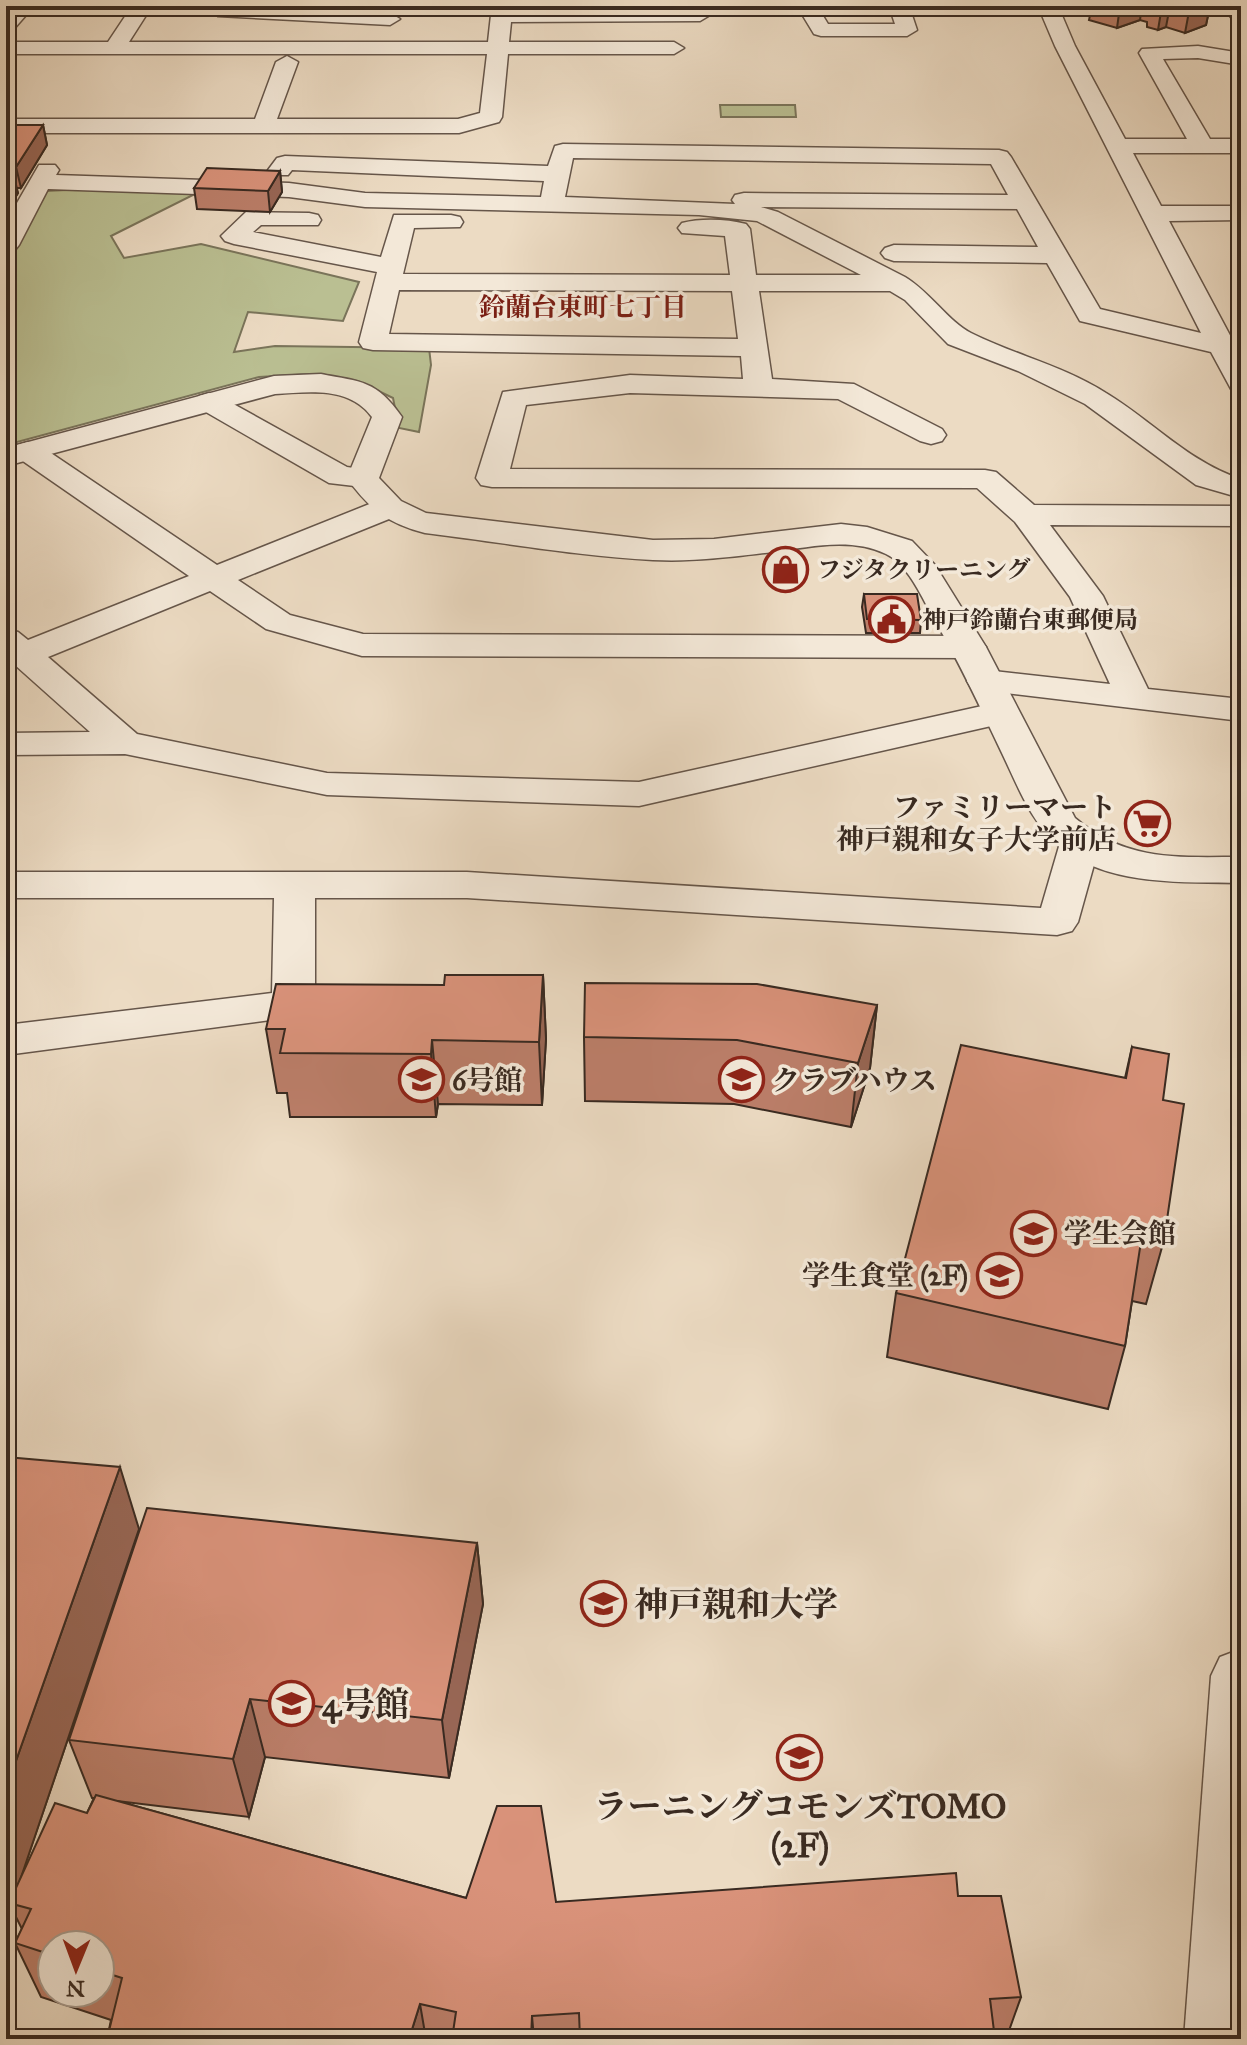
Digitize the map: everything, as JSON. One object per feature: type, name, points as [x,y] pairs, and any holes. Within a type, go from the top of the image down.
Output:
[{"type":"street","points":[[6,26],[24,6]]},
{"type":"street","points":[[115,47],[142,6]]},
{"type":"street","points":[[6,48],[115,47],[497,23],[632,10],[700,15],[700,6]]},
{"type":"street","points":[[807,6],[821,30],[907,30],[899,6]]},
{"type":"street","points":[[1048,6],[1065,46],[1120,146],[1241,383]]},
{"type":"street","points":[[1232,6],[1241,17]]},
{"type":"street","points":[[225,12],[270,10],[415,20]]},
{"type":"street","points":[[497,23],[674,48]]},
{"type":"street","points":[[6,126],[459,126],[491,117],[497,23]]},
{"type":"street","points":[[6,39],[34,41],[41,47]]},
{"type":"street","points":[[1202,146],[1149,53],[1198,52],[1241,59]]},
{"type":"street","points":[[263,127],[287,62]]},
{"type":"street","points":[[168,169],[189,127]]},
{"type":"street","points":[[1120,146],[1241,146]]},
{"type":"street","points":[[551,205],[563,151],[999,157],[1090,315],[1223,347]]},
{"type":"street","points":[[264,189],[285,163],[558,174]]},
{"type":"street","points":[[6,245],[44,176],[168,169],[264,189],[365,200],[676,207],[769,217],[914,294],[958,338],[1028,365],[1095,398],[1207,478],[1241,489]]},
{"type":"street","points":[[676,207],[682,200],[1025,202]]},
{"type":"street","points":[[1154,214],[1241,213]]},
{"type":"street","points":[[402,225],[255,217],[234,236],[390,274],[746,283],[896,283]]},
{"type":"street","points":[[753,348],[373,342],[403,220],[737,229],[759,387]]},
{"type":"street","points":[[894,253],[1055,255]]},
{"type":"street","points":[[17,454],[274,385],[321,383],[357,390],[373,398],[387,417],[363,478]]},
{"type":"street","points":[[931,435],[844,390],[630,384],[513,398],[492,478],[985,479],[1026,515],[1086,596],[1135,699]]},
{"type":"street","points":[[209,402],[340,476],[363,478],[388,508],[402,518],[425,523],[653,550],[714,549],[816,535],[867,537],[900,548],[913,558],[968,647],[1048,808],[1061,826],[1080,843],[1106,856],[1139,865],[1168,869],[1241,870]]},
{"type":"street","points":[[17,454],[278,622],[362,645],[968,647]]},
{"type":"street","points":[[125,743],[16,646],[213,578],[388,508]]},
{"type":"street","points":[[1026,515],[1241,516]]},
{"type":"street","points":[[6,744],[125,743],[327,784],[639,794],[992,697],[1135,699],[1241,710]]},
{"type":"street","points":[[6,885],[467,885],[1057,922],[1080,843]]},
{"type":"street","points":[[6,1040],[293,1005],[295,883]]},
{"type":"street","points":[[1218,2039],[1238,1779],[1241,1676]]},
{"type":"green space","points":[[720,105],[795,105],[796,117],[721,117]]},
{"type":"green space","points":[[131,187],[199,192],[111,236],[124,258],[201,244],[359,282],[343,321],[248,312],[234,352],[275,346],[429,348],[431,365],[419,432],[399,428],[393,398],[358,381],[309,374],[259,377],[6,445],[6,249],[45,191]]},
{"type":"building","points":[[8,125],[43,125],[16,167],[6,167]]},
{"type":"building","points":[[207,168],[280,171],[268,191],[194,188]]},
{"type":"building","points":[[6,172],[13,172],[6,184]]},
{"type":"building","points":[[864,594],[917,594],[921,620],[867,619]]},
{"type":"building","points":[[445,975],[543,975],[539,1042],[432,1040],[431,1054],[280,1053],[285,1029],[266,1029],[276,984],[444,985]]},
{"type":"building","points":[[585,983],[757,984],[877,1005],[858,1063],[737,1040],[584,1037]]},
{"type":"building","points":[[961,1045],[1126,1078],[1132,1047],[1169,1054],[1163,1100],[1184,1104],[1164,1240],[1142,1235],[1125,1346],[896,1293]]},
{"type":"building","points":[[6,1457],[120,1467],[6,1789]]},
{"type":"building","points":[[147,1508],[477,1543],[442,1720],[250,1699],[233,1759],[69,1740]]},
{"type":"building","points":[[96,1795],[466,1898],[497,1806],[541,1806],[556,1902],[956,1873],[958,1896],[1001,1896],[1021,1997],[990,1999],[995,2039],[580,2039],[579,2013],[532,2016],[531,2039],[452,2039],[456,2012],[420,2004],[409,2039],[324,2039],[311,2035],[309,2039],[107,2039],[122,1978],[116,1976],[116,1929],[36,1929],[36,1950],[15,1943],[31,1909],[9,1903],[55,1803],[87,1813]]},
{"type":"place","name":"フジタクリーニング","points":[[786,570]]},
{"type":"place","name":"神戸鈴蘭台東郵便局","points":[[891,620]]},
{"type":"place","name":"ファミリーマート 神戸親和女子大学前店","points":[[1147,823]]},
{"type":"place","name":"6号館","points":[[421,1080]]},
{"type":"place","name":"クラブハウス","points":[[741,1080]]},
{"type":"place","name":"学生会館","points":[[1033,1233]]},
{"type":"place","name":"学生食堂 (2F)","points":[[999,1275]]},
{"type":"place","name":"神戸親和大学","points":[[603,1604]]},
{"type":"place","name":"4号館","points":[[291,1704]]},
{"type":"place","name":"ラーニングコモンズTOMO (2F)","points":[[800,1758]]},
{"type":"district","name":"鈴蘭台東町七丁目","points":[[583,307]]}]
